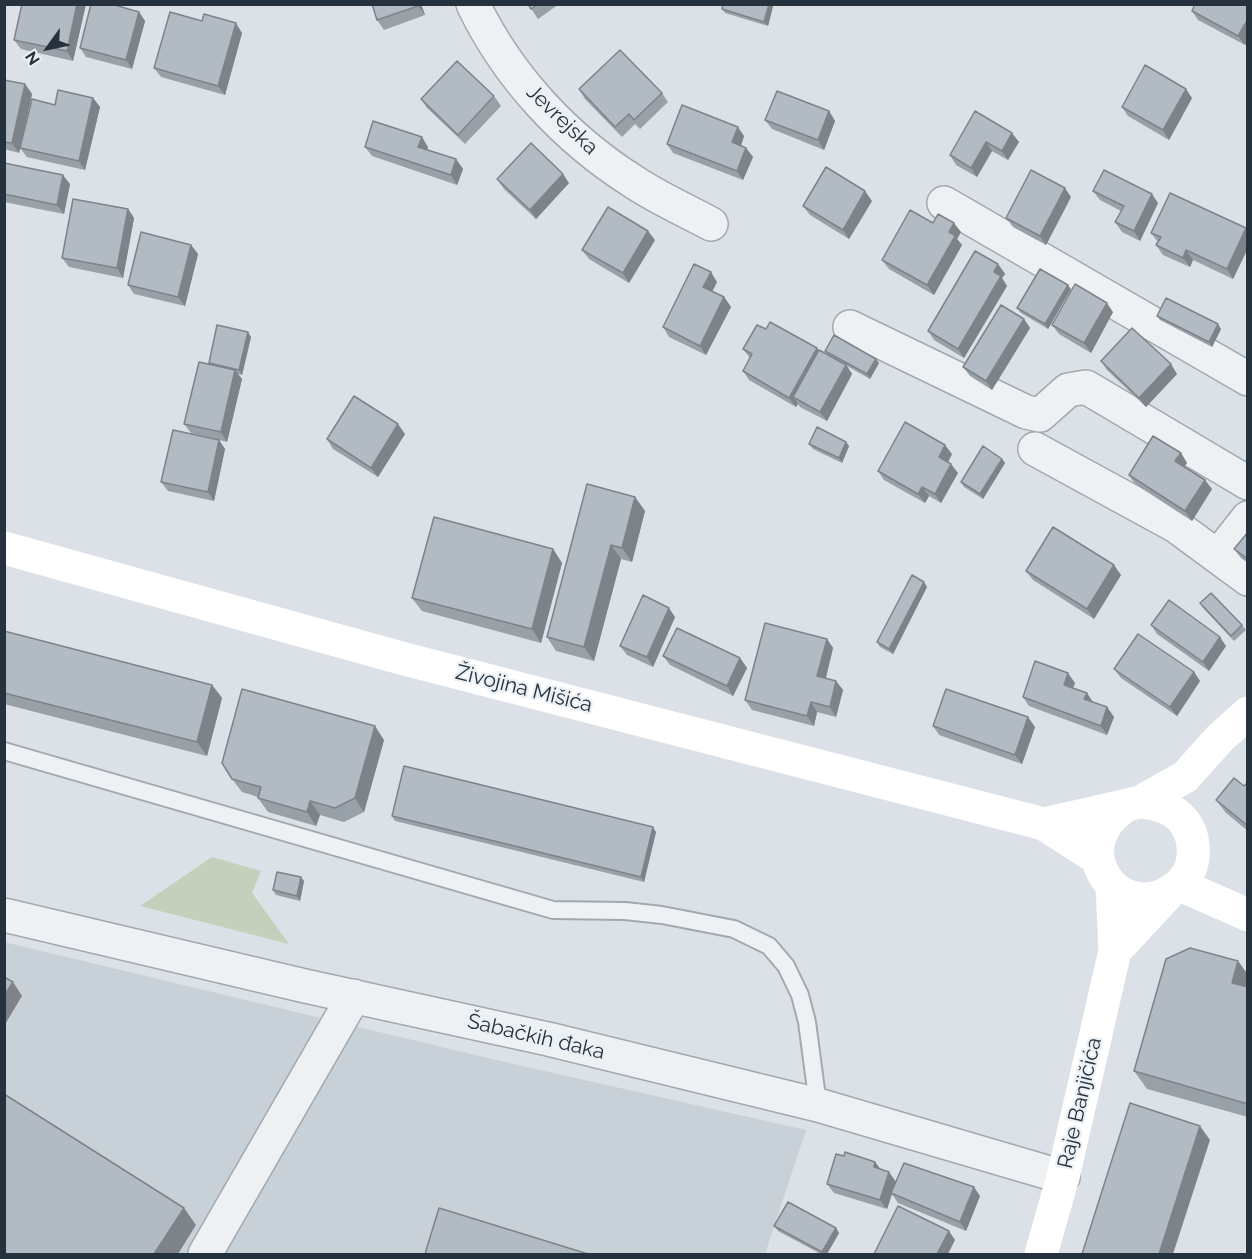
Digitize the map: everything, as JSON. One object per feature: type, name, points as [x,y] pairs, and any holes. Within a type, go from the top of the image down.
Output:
[{"type":"main road","name":"Živojina Mišića","points":[[4,548],[401,658],[1044,824]]},
{"type":"main road","points":[[1115,951],[1105,872],[1098,842],[1102,828],[1111,816],[1185,777],[1220,738],[1248,713]]},
{"type":"main road","points":[[1115,951],[1188,874],[1193,861],[1185,777]]},
{"type":"main road","points":[[1044,824],[1132,805],[1155,803],[1169,808],[1181,817],[1192,839],[1241,913]]},
{"type":"main road","points":[[1044,824],[1105,872],[1125,894],[1139,899],[1154,899],[1174,889],[1241,913]]},
{"type":"main road","name":"Raje Banjičića","points":[[1041,1254],[1063,1177],[1115,951]]},
{"type":"street","name":"Jevrejska","points":[[473,4],[483,25],[528,89],[576,140],[634,182],[711,224]]},
{"type":"street","points":[[944,203],[1248,379]]},
{"type":"street","points":[[850,327],[1026,412],[1040,415],[1068,390],[1086,387],[1248,483]]},
{"type":"street","points":[[1035,449],[1176,526],[1248,579]]},
{"type":"street","points":[[1218,556],[1248,518]]},
{"type":"street","name":"Šabačkih đaka","points":[[4,915],[548,1039],[818,1105],[1063,1177]]},
{"type":"street","points":[[205,1254],[354,996]]},
{"type":"lane","points":[[4,751],[553,910],[625,911],[734,928],[769,946],[786,966],[800,995],[807,1022],[818,1105]]},
{"type":"shaded area","points":[[4,942],[496,1060],[806,1130],[765,1254],[5,1254]]},
{"type":"green space","points":[[212,857],[261,871],[252,893],[289,944],[140,906]]},
{"type":"building","points":[[22,4],[77,4],[67,51],[14,40]]},
{"type":"building","points":[[91,4],[111,4],[139,12],[126,60],[80,48]]},
{"type":"building","points":[[372,4],[417,4],[418,6],[377,20]]},
{"type":"building","points":[[528,4],[538,4],[531,9]]},
{"type":"building","points":[[723,4],[769,4],[764,22],[722,9]]},
{"type":"building","points":[[1195,4],[1248,4],[1248,19],[1238,36],[1192,11]]},
{"type":"building","points":[[170,12],[202,21],[204,14],[236,23],[218,86],[154,68]]},
{"type":"building","points":[[620,50],[662,93],[634,120],[629,114],[615,127],[579,89]]},
{"type":"building","points":[[457,61],[494,96],[458,135],[421,99]]},
{"type":"building","points":[[1145,65],[1186,89],[1163,130],[1122,107]]},
{"type":"building","points":[[4,80],[25,84],[12,143],[4,142]]},
{"type":"building","points":[[58,90],[93,98],[79,161],[20,148],[32,99],[55,105]]},
{"type":"building","points":[[777,91],[829,111],[818,140],[765,120]]},
{"type":"building","points":[[682,105],[738,127],[732,142],[746,148],[737,171],[667,144]]},
{"type":"building","points":[[975,111],[1012,133],[1002,151],[986,142],[971,168],[950,155]]},
{"type":"building","points":[[373,121],[422,137],[418,147],[456,159],[451,175],[365,147]]},
{"type":"building","points":[[531,143],[563,174],[530,210],[497,179]]},
{"type":"building","points":[[4,163],[63,175],[57,205],[4,194]]},
{"type":"building","points":[[826,167],[865,191],[843,230],[803,206]]},
{"type":"building","points":[[1031,170],[1065,188],[1040,236],[1006,218]]},
{"type":"building","points":[[1104,170],[1152,194],[1134,231],[1115,222],[1124,206],[1093,191]]},
{"type":"building","points":[[1170,193],[1246,228],[1227,269],[1186,250],[1183,258],[1156,245],[1161,237],[1151,233]]},
{"type":"building","points":[[73,199],[128,209],[117,268],[62,258]]},
{"type":"building","points":[[608,207],[648,231],[623,273],[582,250]]},
{"type":"building","points":[[910,210],[933,223],[938,214],[954,223],[949,232],[955,236],[927,285],[882,260]]},
{"type":"building","points":[[141,232],[191,245],[178,297],[128,285]]},
{"type":"building","points":[[975,251],[998,264],[994,272],[1001,276],[958,349],[928,331]]},
{"type":"building","points":[[694,264],[711,272],[703,287],[724,297],[700,346],[663,327]]},
{"type":"building","points":[[1040,269],[1068,285],[1045,324],[1017,308]]},
{"type":"building","points":[[1075,284],[1107,303],[1084,343],[1052,325]]},
{"type":"building","points":[[1166,298],[1218,324],[1209,342],[1157,316]]},
{"type":"building","points":[[1001,305],[1024,319],[986,381],[963,367]]},
{"type":"building","points":[[770,322],[817,348],[789,398],[743,371],[752,354],[743,349],[757,325],[766,329]]},
{"type":"building","points":[[217,325],[248,332],[239,370],[209,363]]},
{"type":"building","points":[[1132,328],[1171,364],[1139,398],[1101,361]]},
{"type":"building","points":[[834,335],[876,359],[867,374],[825,351]]},
{"type":"building","points":[[819,350],[846,365],[820,412],[793,397]]},
{"type":"building","points":[[199,362],[235,370],[221,432],[184,424]]},
{"type":"building","points":[[354,396],[398,424],[371,468],[327,439]]},
{"type":"building","points":[[905,422],[945,445],[939,457],[951,464],[935,494],[922,487],[918,494],[878,471]]},
{"type":"building","points":[[817,427],[846,442],[839,458],[809,444]]},
{"type":"building","points":[[173,430],[219,440],[208,492],[161,482]]},
{"type":"building","points":[[1153,436],[1181,453],[1175,461],[1205,480],[1185,511],[1129,475]]},
{"type":"building","points":[[983,446],[1002,459],[980,494],[961,482]]},
{"type":"building","points":[[587,484],[635,497],[622,548],[611,545],[584,647],[547,637]]},
{"type":"building","points":[[434,517],[553,549],[532,629],[412,598]]},
{"type":"building","points":[[1053,527],[1114,565],[1087,609],[1026,571]]},
{"type":"building","points":[[1248,532],[1248,559],[1234,549]]},
{"type":"building","points":[[912,575],[924,582],[889,649],[877,642]]},
{"type":"building","points":[[1211,593],[1242,625],[1231,636],[1200,603]]},
{"type":"building","points":[[643,595],[669,608],[647,657],[620,646]]},
{"type":"building","points":[[1169,600],[1220,637],[1203,662],[1151,625]]},
{"type":"building","points":[[765,623],[827,639],[817,676],[836,681],[830,707],[811,702],[807,716],[745,700]]},
{"type":"building","points":[[677,628],[740,658],[727,686],[663,656]]},
{"type":"building","points":[[4,631],[212,685],[197,742],[4,693]]},
{"type":"building","points":[[1138,634],[1194,672],[1170,707],[1114,669]]},
{"type":"building","points":[[1035,661],[1068,673],[1064,685],[1087,693],[1084,699],[1107,707],[1101,726],[1023,697]]},
{"type":"building","points":[[242,689],[375,726],[355,798],[335,808],[310,801],[307,812],[258,798],[261,787],[232,779],[222,763]]},
{"type":"building","points":[[946,689],[1028,717],[1015,755],[933,726]]},
{"type":"building","points":[[404,766],[653,827],[641,877],[392,816]]},
{"type":"building","points":[[1234,778],[1244,786],[1248,782],[1248,826],[1216,800]]},
{"type":"building","points":[[277,872],[301,877],[297,896],[273,890]]},
{"type":"building","points":[[1190,948],[1238,961],[1232,983],[1248,987],[1248,1104],[1134,1071],[1166,959]]},
{"type":"building","points":[[4,977],[13,982],[4,996]]},
{"type":"building","points":[[4,1094],[184,1208],[154,1254],[4,1254]]},
{"type":"building","points":[[1130,1103],[1200,1126],[1159,1254],[1082,1254]]},
{"type":"building","points":[[845,1152],[875,1162],[874,1167],[889,1172],[880,1200],[827,1184],[836,1154],[844,1156]]},
{"type":"building","points":[[904,1163],[974,1187],[960,1222],[891,1193]]},
{"type":"building","points":[[788,1202],[836,1228],[822,1252],[774,1226]]},
{"type":"building","points":[[898,1206],[949,1231],[937,1254],[874,1254]]},
{"type":"building","points":[[439,1208],[588,1254],[425,1254]]}]
